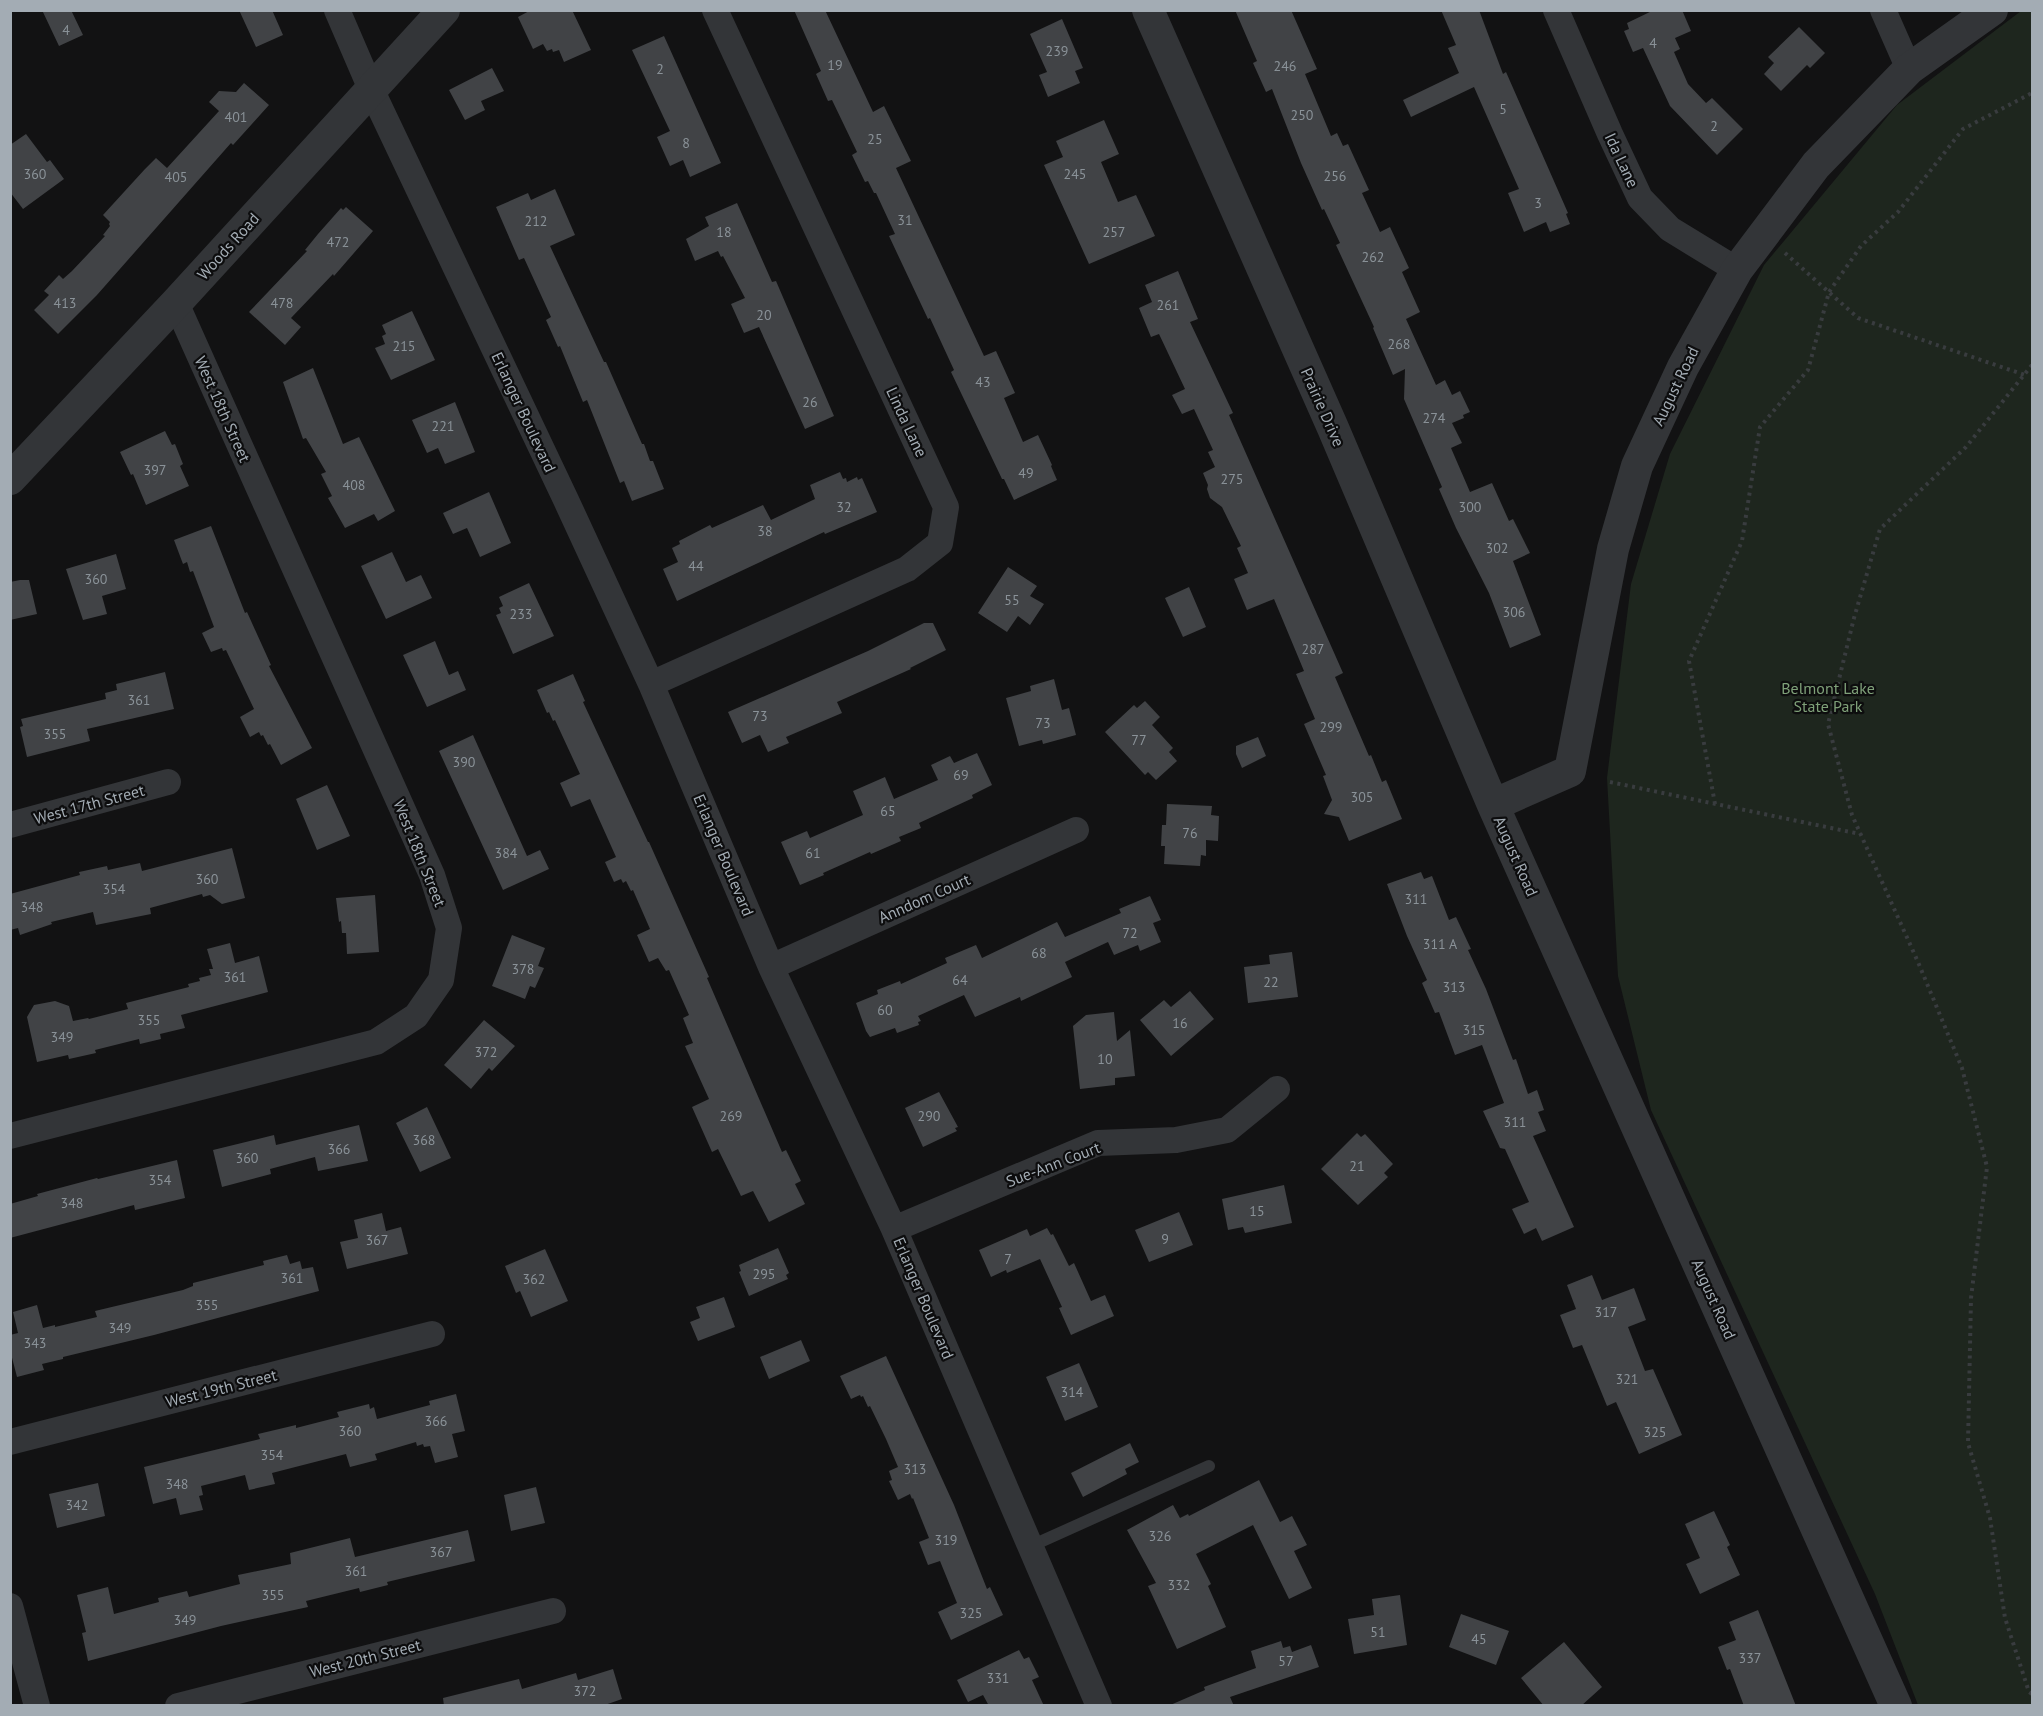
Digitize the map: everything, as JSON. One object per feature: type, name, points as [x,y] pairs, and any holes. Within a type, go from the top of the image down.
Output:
[{"type":"street","name":"Erlanger Boulevard","points":[[337,10],[371,89],[651,684],[771,966],[894,1229],[1099,1706]]},
{"type":"street","name":"Woods Road","points":[[10,479],[176,303],[444,10]]},
{"type":"street","name":"Linda Lane","points":[[651,684],[907,569],[940,543],[946,507],[716,10]]},
{"type":"street","name":"Prairie Drive","points":[[1148,10],[1333,428],[1493,805]]},
{"type":"street","name":"Ida Lane","points":[[1556,10],[1640,198],[1670,229],[1737,270]]},
{"type":"street","points":[[1883,10],[1909,69]]},
{"type":"street","name":"August Road","points":[[1896,1706],[1493,805],[1570,771],[1613,549],[1637,465],[1683,368],[1737,270],[1816,165],[1909,69],[1992,10]]},
{"type":"street","name":"West 18th Street","points":[[10,1136],[376,1042],[416,1016],[441,980],[449,928],[432,875],[176,303]]},
{"type":"street","name":"West 17th Street","points":[[10,825],[168,782]]},
{"type":"street","name":"Anndom Court","points":[[771,966],[1076,830]]},
{"type":"street","name":"Sue-Ann Court","points":[[894,1229],[1098,1143],[1176,1140],[1227,1130],[1276,1089]]},
{"type":"street","name":"West 19th Street","points":[[10,1443],[432,1334]]},
{"type":"street","points":[[10,1606],[37,1706]]},
{"type":"street","name":"West 20th Street","points":[[178,1706],[552,1611]]},
{"type":"lane","points":[[1031,1546],[1209,1466]]},
{"type":"path","points":[[1715,804],[1689,661],[1742,541],[1760,427],[1808,370],[1829,292],[1861,246],[1898,212],[1963,129],[2032,93]]},
{"type":"path","points":[[1782,250],[1858,318],[2025,375]]},
{"type":"path","points":[[2032,365],[1966,447],[1880,529],[1854,618],[1828,724],[1852,815],[1918,962],[1962,1068],[1987,1167],[1971,1298],[1968,1443],[1990,1518],[2005,1618],[2032,1694]]},
{"type":"path","points":[[1610,782],[1861,835]]},
{"type":"green space","name":"Belmont Lake State Park","points":[[2021,11],[2032,11],[2032,1705],[1918,1705],[1875,1594],[1651,1110],[1618,976],[1607,778],[1631,584],[1670,454],[1764,265],[1897,105]]},
{"type":"building","points":[[42,10],[71,10],[83,35],[59,46]]},
{"type":"building","points":[[239,10],[272,10],[283,35],[256,47]]},
{"type":"building","points":[[531,10],[572,10],[591,50],[564,62],[559,50],[547,51],[543,44],[533,49],[518,17]]},
{"type":"building","points":[[794,10],[825,10],[873,112],[884,106],[911,161],[896,168],[984,356],[996,351],[1015,393],[1004,398],[1023,442],[1038,435],[1057,480],[1014,500],[1002,479],[951,372],[954,370],[930,318],[928,319],[889,236],[895,234],[876,193],[868,181],[865,182],[852,155],[857,152],[832,100],[828,101],[816,74],[821,71]]},
{"type":"building","points":[[1235,10],[1291,10],[1317,69],[1305,74],[1331,136],[1337,133],[1343,146],[1348,144],[1369,190],[1362,193],[1380,232],[1390,227],[1409,268],[1402,272],[1420,312],[1406,319],[1436,385],[1445,380],[1452,395],[1460,391],[1470,412],[1463,415],[1464,418],[1452,423],[1462,443],[1451,448],[1470,492],[1492,483],[1509,521],[1513,519],[1530,553],[1513,561],[1541,635],[1510,648],[1489,593],[1439,489],[1442,487],[1404,399],[1405,369],[1393,375],[1374,327],[1336,245],[1340,243],[1301,163],[1272,89],[1266,92],[1253,63],[1257,61]]},
{"type":"building","points":[[1441,10],[1479,10],[1503,74],[1506,72],[1568,213],[1566,214],[1570,224],[1550,232],[1546,222],[1524,232],[1508,193],[1519,189],[1474,87],[1411,117],[1403,100],[1459,73],[1448,48],[1456,45]]},
{"type":"building","points":[[1654,10],[1682,10],[1691,31],[1675,38],[1680,49],[1674,52],[1688,84],[1706,103],[1712,98],[1743,129],[1717,155],[1670,106],[1643,48],[1633,52],[1624,31],[1629,29],[1627,23]]},
{"type":"building","points":[[1062,19],[1083,68],[1075,71],[1080,83],[1048,97],[1039,75],[1047,72],[1030,34]]},
{"type":"building","points":[[1799,27],[1825,53],[1810,68],[1807,65],[1781,91],[1764,74],[1774,63],[1768,57]]},
{"type":"building","points":[[664,36],[721,163],[690,177],[683,160],[670,166],[657,137],[670,131],[632,50]]},
{"type":"building","points":[[492,68],[504,91],[481,101],[485,110],[465,120],[449,90]]},
{"type":"building","points":[[244,83],[269,105],[233,145],[231,143],[97,295],[58,334],[34,310],[49,295],[44,291],[59,275],[63,279],[72,271],[105,236],[103,235],[110,226],[110,222],[103,215],[145,169],[156,158],[167,168],[219,111],[209,102],[219,91],[236,92]]},
{"type":"building","points":[[1104,120],[1119,154],[1101,162],[1118,202],[1136,195],[1155,236],[1089,264],[1044,165],[1063,157],[1056,141]]},
{"type":"building","points":[[26,134],[47,162],[50,160],[64,179],[23,209],[10,192],[10,145]]},
{"type":"building","points":[[555,189],[575,235],[550,246],[604,362],[606,362],[650,461],[653,461],[664,489],[632,501],[624,481],[620,483],[587,400],[583,402],[560,346],[558,347],[546,320],[551,317],[524,258],[519,260],[496,207],[528,193],[531,200]]},
{"type":"building","points":[[737,203],[772,282],[776,281],[834,416],[805,429],[759,327],[744,333],[731,304],[745,298],[723,256],[721,257],[718,251],[695,261],[686,239],[709,226],[705,217]]},
{"type":"building","points":[[346,207],[373,231],[334,276],[333,274],[291,318],[301,327],[285,345],[249,312],[307,251],[305,250],[341,208],[343,210]]},
{"type":"building","points":[[1178,271],[1198,319],[1190,322],[1233,413],[1229,415],[1343,673],[1335,677],[1369,756],[1371,755],[1382,782],[1386,780],[1402,819],[1349,841],[1339,817],[1324,814],[1332,800],[1323,776],[1326,775],[1304,724],[1315,719],[1296,674],[1304,671],[1274,599],[1247,610],[1234,579],[1248,573],[1237,548],[1241,546],[1222,507],[1210,498],[1203,473],[1215,467],[1208,452],[1213,450],[1194,409],[1182,414],[1172,395],[1185,389],[1159,334],[1151,337],[1139,308],[1152,302],[1145,285]]},
{"type":"building","points":[[412,311],[435,360],[391,380],[375,348],[385,344],[382,336],[386,334],[382,325]]},
{"type":"building","points":[[313,368],[343,444],[359,437],[395,511],[378,521],[374,514],[345,528],[328,498],[332,496],[321,474],[326,472],[306,438],[303,439],[283,382]]},
{"type":"building","points":[[455,402],[475,452],[445,464],[438,448],[427,453],[412,420]]},
{"type":"building","points":[[165,431],[172,445],[175,444],[183,464],[180,466],[189,486],[146,505],[133,474],[131,475],[120,452]]},
{"type":"building","points":[[840,472],[847,482],[857,477],[858,480],[862,478],[877,512],[825,534],[824,532],[677,601],[663,569],[678,562],[672,548],[680,544],[679,541],[710,525],[712,528],[763,505],[771,520],[815,499],[810,485]]},
{"type":"building","points":[[489,492],[511,543],[480,557],[467,528],[453,534],[443,513]]},
{"type":"building","points":[[211,526],[245,613],[247,612],[271,665],[269,666],[312,748],[281,765],[263,735],[261,736],[259,732],[250,737],[240,717],[254,709],[226,650],[223,651],[222,648],[211,652],[202,633],[214,627],[193,571],[190,572],[187,562],[183,564],[174,540]]},
{"type":"building","points":[[392,552],[406,582],[421,575],[432,598],[386,619],[361,566]]},
{"type":"building","points":[[116,554],[126,589],[102,596],[107,614],[83,620],[66,569]]},
{"type":"building","points":[[1008,567],[1037,586],[1030,596],[1044,604],[1030,625],[1018,616],[1007,632],[978,613]]},
{"type":"building","points":[[29,580],[37,614],[10,620],[10,582]]},
{"type":"building","points":[[529,583],[554,636],[513,654],[496,615],[501,613],[499,608],[503,606],[499,597]]},
{"type":"building","points":[[1189,587],[1206,627],[1183,637],[1165,598]]},
{"type":"building","points":[[924,623],[933,623],[946,650],[911,669],[837,702],[842,713],[786,737],[789,743],[768,752],[760,735],[742,743],[728,712],[868,651]]},
{"type":"building","points":[[435,641],[449,675],[458,671],[466,690],[427,707],[403,655]]},
{"type":"building","points":[[165,672],[174,709],[87,729],[90,741],[27,757],[20,727],[23,726],[21,719],[106,699],[105,693],[117,690],[116,684]]},
{"type":"building","points":[[573,674],[585,701],[583,702],[709,977],[707,978],[782,1152],[786,1150],[801,1181],[795,1184],[805,1204],[769,1222],[753,1191],[741,1196],[718,1149],[712,1152],[692,1107],[709,1099],[685,1046],[693,1043],[683,1018],[689,1015],[669,970],[666,971],[658,958],[649,962],[637,935],[650,929],[633,890],[631,891],[626,881],[623,883],[621,879],[614,882],[605,862],[616,857],[590,799],[571,807],[560,783],[580,774],[555,720],[553,721],[549,712],[547,713],[537,690]]},
{"type":"building","points":[[1054,679],[1062,710],[1069,708],[1076,735],[1043,744],[1042,740],[1019,746],[1006,698],[1031,691],[1030,686]]},
{"type":"building","points":[[1145,701],[1160,717],[1152,725],[1173,748],[1169,752],[1177,761],[1156,780],[1148,772],[1145,775],[1105,732],[1134,705],[1137,708]]},
{"type":"building","points":[[473,735],[527,856],[540,850],[549,869],[503,890],[439,751]]},
{"type":"building","points":[[1258,737],[1266,756],[1242,768],[1236,754],[1236,746]]},
{"type":"building","points":[[977,753],[992,785],[972,795],[973,798],[919,823],[921,828],[899,837],[901,841],[871,854],[870,852],[800,885],[781,842],[807,831],[810,838],[863,815],[853,791],[885,777],[894,799],[938,780],[931,765],[950,756],[954,763]]},
{"type":"building","points":[[327,785],[350,836],[317,850],[296,799]]},
{"type":"building","points":[[1167,804],[1212,806],[1211,815],[1219,816],[1218,841],[1206,840],[1206,856],[1201,855],[1200,866],[1164,864],[1165,846],[1161,846],[1162,825],[1166,825]]},
{"type":"building","points":[[232,848],[245,898],[222,904],[210,895],[203,897],[202,894],[150,908],[151,914],[96,925],[93,912],[51,922],[52,924],[20,935],[18,928],[10,930],[10,894],[80,875],[79,872],[107,866],[108,870],[140,863],[142,871]]},
{"type":"building","points":[[1421,872],[1424,879],[1432,876],[1449,920],[1456,917],[1471,949],[1468,950],[1486,989],[1513,1060],[1516,1059],[1528,1094],[1537,1090],[1544,1110],[1538,1112],[1546,1131],[1533,1136],[1574,1227],[1542,1241],[1536,1228],[1524,1234],[1512,1209],[1529,1202],[1505,1149],[1500,1148],[1483,1111],[1504,1103],[1482,1045],[1455,1055],[1439,1012],[1435,1013],[1422,983],[1427,980],[1387,884]]},
{"type":"building","points":[[375,895],[379,952],[347,954],[346,933],[342,933],[336,898]]},
{"type":"building","points":[[1150,896],[1161,920],[1153,923],[1161,942],[1140,951],[1138,945],[1114,955],[1108,942],[1065,962],[1072,977],[1021,1001],[1020,997],[975,1017],[964,995],[918,1016],[921,1021],[918,1022],[919,1025],[897,1033],[895,1028],[870,1037],[866,1031],[856,1003],[878,994],[877,990],[900,981],[901,984],[947,963],[945,958],[976,945],[982,958],[1057,922],[1065,937],[1121,913],[1119,909]]},
{"type":"building","points":[[512,935],[545,948],[538,966],[544,968],[535,988],[530,986],[525,999],[492,986]]},
{"type":"building","points":[[230,943],[235,963],[259,956],[268,992],[181,1015],[185,1028],[160,1034],[161,1039],[140,1044],[139,1039],[95,1050],[96,1053],[69,1059],[68,1055],[37,1062],[27,1017],[34,1005],[55,1001],[69,1006],[73,1021],[128,1009],[126,1003],[189,987],[188,984],[200,981],[199,978],[211,975],[209,969],[213,969],[207,949]]},
{"type":"building","points":[[1292,952],[1298,997],[1248,1003],[1244,967],[1270,964],[1269,955]]},
{"type":"building","points":[[1190,991],[1214,1019],[1171,1056],[1140,1020],[1164,1000],[1171,1007]]},
{"type":"building","points":[[1114,1012],[1117,1041],[1130,1030],[1135,1076],[1115,1078],[1115,1085],[1080,1089],[1073,1026],[1086,1015]]},
{"type":"building","points":[[484,1020],[515,1046],[492,1071],[489,1068],[471,1089],[444,1065]]},
{"type":"building","points":[[939,1092],[958,1127],[955,1128],[957,1131],[923,1147],[905,1108]]},
{"type":"building","points":[[427,1107],[451,1158],[420,1172],[396,1123]]},
{"type":"building","points":[[359,1125],[368,1161],[318,1171],[315,1157],[270,1169],[271,1174],[222,1187],[213,1150],[274,1135],[276,1145]]},
{"type":"building","points":[[1357,1133],[1361,1137],[1365,1134],[1393,1164],[1384,1173],[1388,1177],[1358,1205],[1321,1169]]},
{"type":"building","points":[[177,1160],[185,1198],[135,1210],[134,1205],[10,1238],[10,1204],[38,1196],[37,1194],[97,1178]]},
{"type":"building","points":[[1284,1185],[1292,1223],[1245,1233],[1243,1227],[1228,1230],[1222,1199]]},
{"type":"building","points":[[1179,1212],[1193,1245],[1149,1262],[1135,1230]]},
{"type":"building","points":[[382,1213],[386,1231],[401,1227],[408,1254],[347,1269],[340,1242],[358,1238],[354,1220]]},
{"type":"building","points":[[1047,1228],[1051,1235],[1053,1234],[1069,1266],[1074,1263],[1091,1301],[1105,1295],[1114,1316],[1071,1335],[1059,1308],[1062,1307],[1040,1259],[991,1277],[979,1250],[1027,1229],[1030,1236]]},
{"type":"building","points":[[778,1248],[789,1273],[786,1275],[788,1279],[749,1296],[739,1272],[741,1271],[739,1265]]},
{"type":"building","points":[[545,1249],[568,1301],[531,1317],[520,1291],[516,1293],[505,1266]]},
{"type":"building","points":[[287,1255],[290,1264],[300,1261],[302,1269],[313,1267],[319,1291],[63,1357],[63,1359],[42,1364],[44,1370],[17,1377],[10,1350],[10,1335],[18,1333],[13,1312],[37,1305],[43,1328],[55,1325],[55,1327],[97,1317],[95,1311],[183,1290],[193,1286],[193,1283],[264,1265],[263,1261]]},
{"type":"building","points":[[1592,1275],[1602,1300],[1634,1288],[1646,1320],[1628,1327],[1645,1371],[1653,1369],[1682,1435],[1639,1454],[1616,1402],[1607,1406],[1582,1345],[1573,1348],[1560,1315],[1576,1309],[1567,1285]]},
{"type":"building","points":[[724,1297],[735,1327],[698,1341],[690,1322],[700,1318],[696,1307]]},
{"type":"building","points":[[801,1340],[810,1361],[769,1379],[760,1357]]},
{"type":"building","points":[[886,1356],[954,1505],[987,1589],[990,1587],[1003,1615],[951,1640],[938,1612],[957,1603],[940,1561],[928,1565],[919,1542],[929,1538],[913,1498],[910,1494],[898,1500],[889,1481],[892,1480],[889,1471],[898,1467],[886,1439],[863,1396],[851,1399],[840,1376]]},
{"type":"building","points":[[1079,1363],[1098,1407],[1065,1421],[1046,1377]]},
{"type":"building","points":[[456,1394],[465,1431],[452,1434],[458,1457],[435,1463],[430,1446],[424,1447],[423,1444],[417,1446],[416,1442],[375,1454],[377,1460],[350,1467],[346,1454],[272,1473],[275,1484],[249,1490],[245,1475],[201,1486],[203,1495],[199,1496],[203,1510],[180,1515],[176,1498],[153,1504],[144,1467],[260,1439],[258,1434],[296,1425],[296,1428],[339,1417],[337,1412],[369,1404],[370,1409],[374,1407],[377,1419],[430,1405],[429,1401]]},
{"type":"building","points":[[1130,1443],[1139,1462],[1125,1469],[1127,1474],[1083,1497],[1071,1473]]},
{"type":"building","points":[[1259,1480],[1280,1522],[1292,1516],[1307,1545],[1294,1551],[1312,1588],[1289,1599],[1253,1525],[1196,1554],[1211,1584],[1208,1586],[1226,1627],[1177,1649],[1148,1586],[1156,1583],[1127,1530],[1173,1505],[1180,1518],[1188,1514],[1189,1516]]},
{"type":"building","points":[[98,1483],[105,1516],[57,1528],[49,1494]]},
{"type":"building","points":[[536,1487],[545,1523],[511,1531],[504,1495]]},
{"type":"building","points":[[1714,1511],[1730,1545],[1727,1547],[1740,1575],[1700,1594],[1686,1564],[1700,1558],[1685,1524]]},
{"type":"building","points":[[468,1530],[475,1561],[387,1582],[388,1585],[360,1592],[359,1588],[306,1601],[308,1607],[221,1626],[88,1661],[82,1633],[86,1632],[77,1595],[108,1587],[114,1614],[159,1602],[158,1598],[187,1591],[189,1597],[240,1584],[238,1575],[291,1564],[290,1553],[350,1538],[355,1557]]},
{"type":"building","points":[[1400,1595],[1407,1645],[1354,1654],[1348,1619],[1374,1615],[1372,1599]]},
{"type":"building","points":[[1758,1610],[1796,1706],[1744,1706],[1730,1669],[1727,1670],[1718,1647],[1736,1640],[1729,1622]]},
{"type":"building","points":[[1461,1614],[1509,1631],[1496,1665],[1449,1647]]},
{"type":"building","points":[[1281,1641],[1283,1648],[1290,1646],[1292,1652],[1311,1645],[1319,1667],[1230,1697],[1234,1706],[1168,1706],[1205,1690],[1204,1687],[1256,1668],[1251,1651]]},
{"type":"building","points":[[1564,1642],[1602,1687],[1581,1706],[1544,1706],[1521,1678]]},
{"type":"building","points":[[1019,1650],[1024,1659],[1029,1657],[1039,1677],[1032,1680],[1044,1706],[989,1706],[983,1695],[968,1702],[957,1680]]},
{"type":"building","points":[[613,1669],[622,1699],[602,1706],[444,1706],[443,1698],[519,1679],[522,1689],[576,1673],[578,1680]]}]
